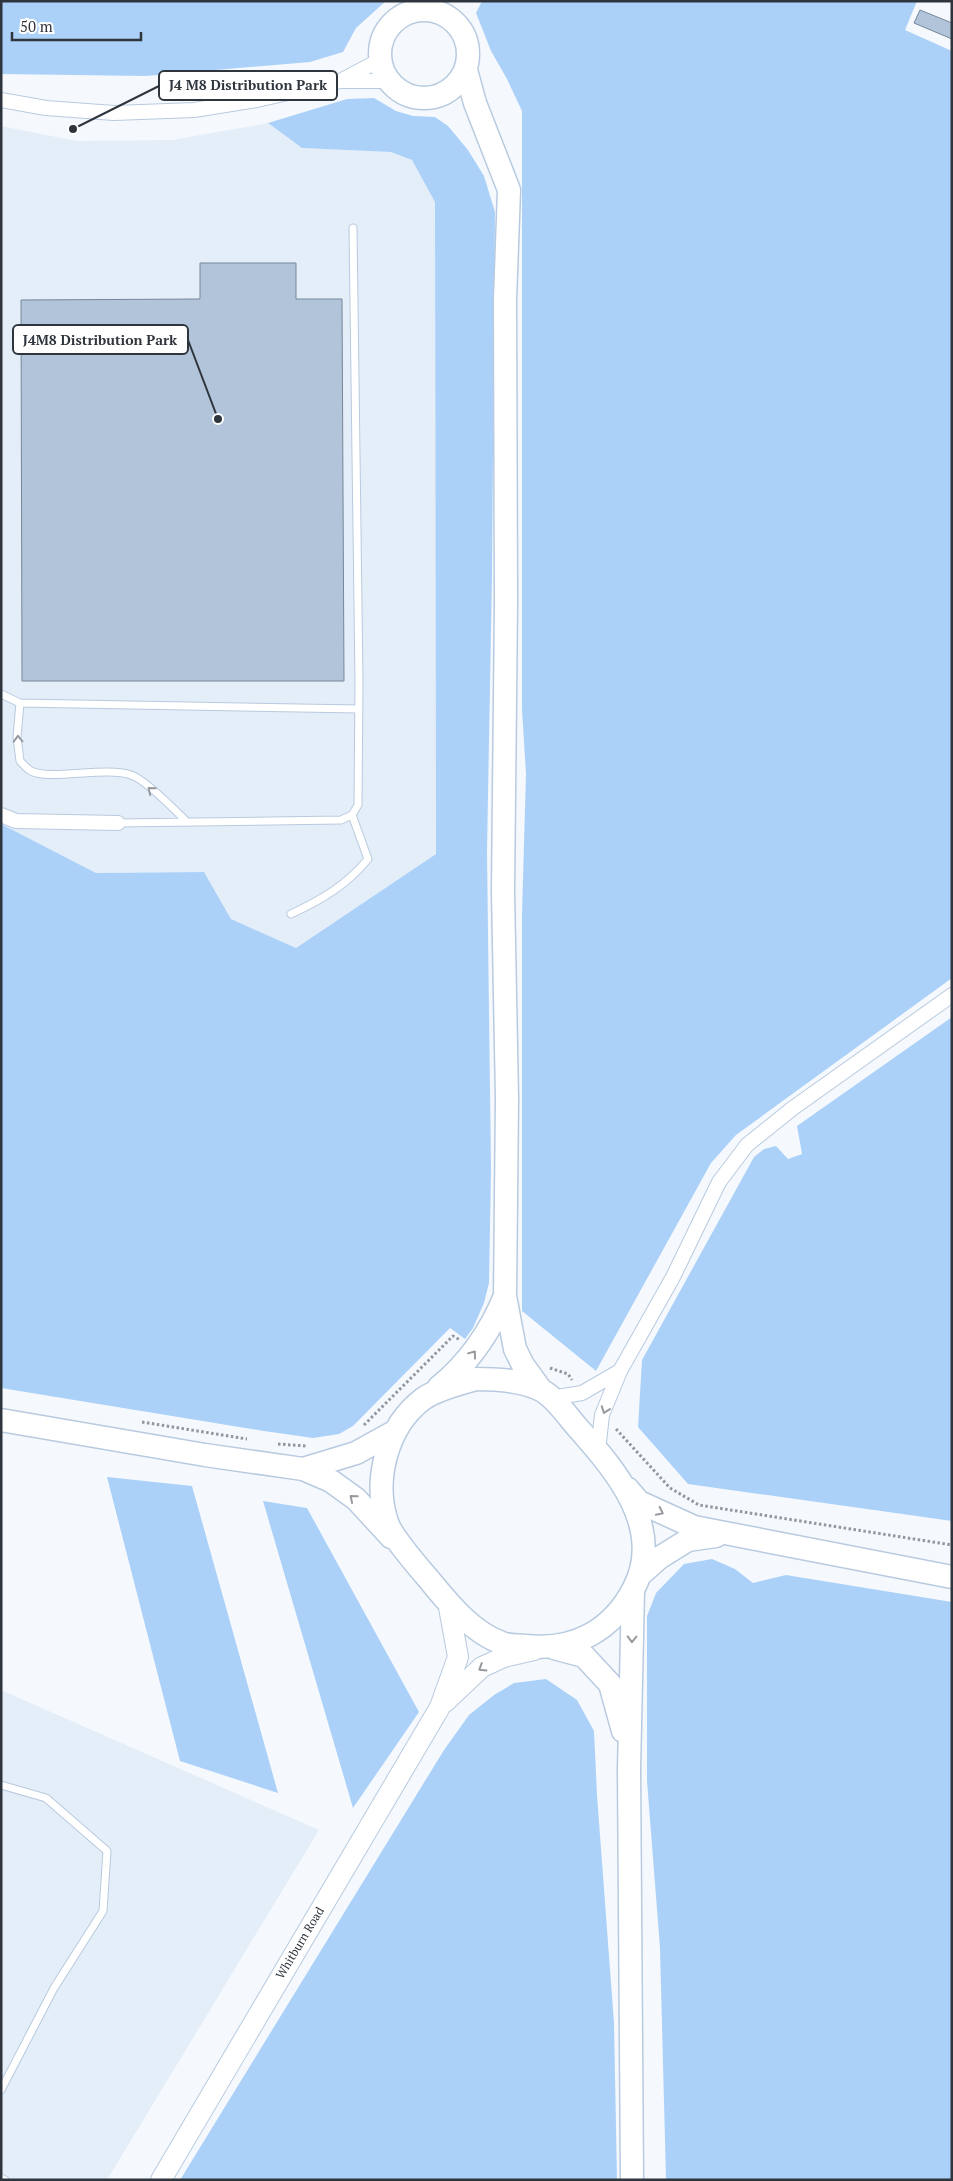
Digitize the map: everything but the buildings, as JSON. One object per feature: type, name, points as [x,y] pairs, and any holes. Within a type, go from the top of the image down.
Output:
[{"type":"main road","points":[[432,6],[442,14],[453,11],[467,44],[466,70],[457,84],[443,94],[429,98],[414,97],[401,92],[390,82],[380,60],[381,44],[388,29],[398,18],[413,11],[432,6]]},
{"type":"main road","points":[[466,70],[475,103],[509,190],[505,300],[506,602],[503,891],[507,1099],[505,1296],[515,1349],[523,1366],[598,1451],[639,1502],[694,1527],[734,1533],[952,1577]]},
{"type":"main road","points":[[443,94],[468,113],[489,136]]},
{"type":"main road","points":[[411,1558],[387,1523],[382,1488],[385,1452],[394,1432],[410,1410],[457,1372],[477,1348],[491,1327],[505,1296]]},
{"type":"main road","points":[[424,1398],[476,1380],[516,1382],[546,1394]]},
{"type":"main road","points":[[1,1420],[205,1455],[304,1469],[331,1482],[356,1499],[471,1625],[502,1643],[549,1647],[584,1656],[610,1684],[620,1718],[629,1769]]},
{"type":"main road","points":[[304,1469],[356,1453],[394,1432]]},
{"type":"main road","points":[[612,1469],[623,1484],[643,1532],[645,1553],[637,1582],[629,1769],[632,2180]]},
{"type":"main road","points":[[549,1647],[572,1644],[594,1633],[612,1618],[637,1582],[659,1558],[688,1540],[734,1533]]},
{"type":"main road","name":"Whitburn Road","points":[[161,2180],[440,1707],[458,1657],[448,1602]]},
{"type":"main road","name":"Whitburn Road","points":[[440,1707],[482,1666],[504,1657],[549,1647]]},
{"type":"street","points":[[341,81],[380,60]]},
{"type":"street","points":[[1,100],[46,108],[114,113],[194,110],[258,100],[341,81],[390,82]]},
{"type":"street","points":[[1,815],[16,821],[118,823]]},
{"type":"street","points":[[598,1451],[602,1415],[620,1370],[673,1277],[720,1182],[747,1145],[793,1108],[952,995]]},
{"type":"street","points":[[546,1394],[582,1393],[620,1370]]},
{"type":"lane","points":[[118,823],[341,820],[352,815],[358,805],[359,709],[353,228]]},
{"type":"lane","points":[[1,694],[20,703],[359,709]]},
{"type":"lane","points":[[20,703],[17,737],[20,761],[32,771],[47,774],[92,771],[132,775],[155,792],[187,822]]},
{"type":"lane","points":[[290,914],[337,890],[368,859],[352,815]]},
{"type":"lane","points":[[1,1785],[46,1798],[107,1851],[102,1911],[54,1988],[1,2090]]},
{"type":"path","points":[[363,1426],[453,1336],[477,1348]]},
{"type":"path","points":[[545,1363],[550,1368],[568,1374],[582,1393]]},
{"type":"path","points":[[602,1415],[670,1488],[699,1505],[952,1545]]},
{"type":"path","points":[[139,1422],[257,1441]]},
{"type":"path","points":[[276,1444],[308,1446]]},
{"type":"shaded area","points":[[1,1],[386,1],[356,28],[343,52],[310,62],[146,76],[1,74]]},
{"type":"shaded area","points":[[482,1],[917,1],[905,30],[952,51],[952,978],[736,1135],[711,1163],[596,1371],[522,1311],[522,913],[526,774],[522,710],[522,111],[491,51],[476,13]]},
{"type":"shaded area","points":[[374,98],[396,111],[413,116],[435,117],[448,126],[468,150],[484,176],[495,212],[492,575],[487,852],[491,1170],[489,1283],[484,1303],[473,1328],[465,1339],[450,1328],[353,1426],[339,1434],[313,1438],[1,1388],[1,824],[96,873],[204,872],[231,919],[296,948],[436,854],[435,202],[412,160],[391,152],[302,148],[268,123],[347,99]]},
{"type":"shaded area","points":[[268,123],[302,148],[391,152],[413,160],[435,202],[436,854],[296,948],[231,919],[204,872],[96,873],[1,824],[1,126],[77,141],[172,140]]},
{"type":"shaded area","points":[[952,1017],[952,1521],[688,1484],[638,1427],[642,1360],[754,1157],[764,1149],[776,1146],[788,1159],[802,1154],[797,1126]]},
{"type":"shaded area","points":[[107,1477],[192,1486],[278,1793],[180,1761]]},
{"type":"shaded area","points":[[263,1501],[307,1508],[419,1712],[353,1808]]},
{"type":"shaded area","points":[[712,1559],[735,1569],[753,1583],[786,1575],[952,1602],[952,2180],[666,2180],[660,1948],[647,1781],[647,1616],[656,1593],[684,1564]]},
{"type":"shaded area","points":[[546,1679],[577,1700],[594,1731],[614,2023],[617,2180],[180,2180],[444,1750],[469,1715],[494,1695],[514,1683]]},
{"type":"shaded area","points":[[1,1690],[319,1830],[107,2180],[1,2180]]},
{"type":"place","name":"J4 M8 Distribution Park","points":[[73,129]]},
{"type":"place","name":"J4M8 Distribution Park","points":[[218,419]]}]
